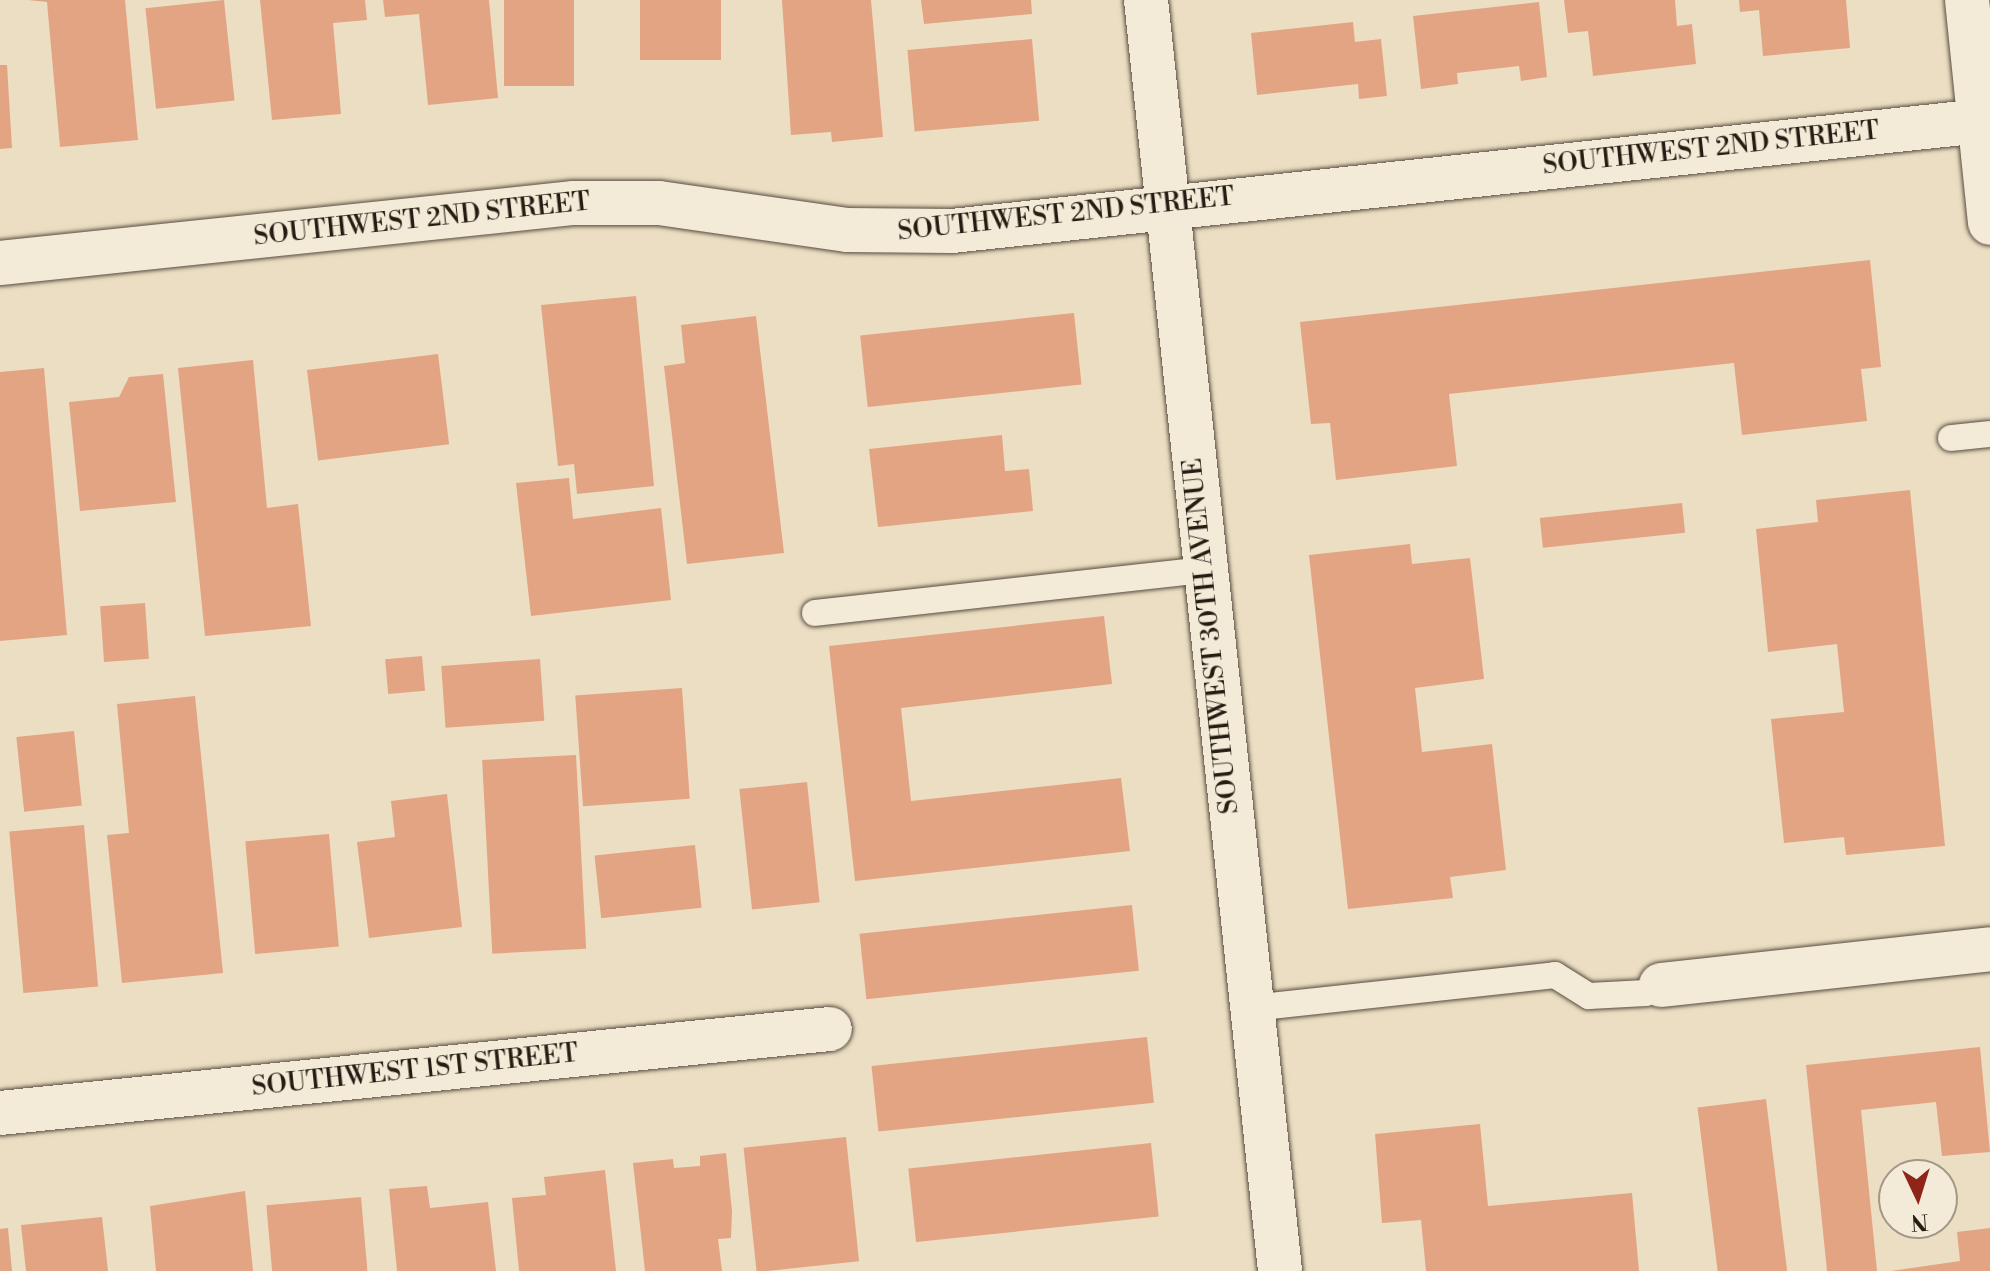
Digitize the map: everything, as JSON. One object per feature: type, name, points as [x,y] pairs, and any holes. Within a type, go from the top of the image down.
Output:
[{"type":"street","name":"SOUTHWEST 30TH AVENUE","points":[[1146,0],[1280,1271]]},
{"type":"street","points":[[1967,0],[1985,120],[1990,223]]},
{"type":"street","name":"SOUTHWEST 2ND STREET","points":[[0,263],[574,203],[659,203],[885,233],[1985,120]]},
{"type":"street","points":[[1654,989],[1990,949]]},
{"type":"street","name":"SOUTHWEST 1ST STREET","points":[[0,1113],[830,1029]]},
{"type":"lane","points":[[1951,438],[1990,434]]},
{"type":"lane","points":[[815,613],[1206,570]]},
{"type":"lane","points":[[1252,1008],[1555,975],[1589,996],[1654,989]]},
{"type":"building","points":[[28,0],[125,0],[138,140],[60,147],[47,2]]},
{"type":"building","points":[[224,0],[235,100],[156,109],[145,8]]},
{"type":"building","points":[[260,0],[365,0],[367,20],[333,23],[341,114],[272,120]]},
{"type":"building","points":[[383,0],[489,0],[498,98],[428,105],[419,14],[385,17]]},
{"type":"building","points":[[504,0],[574,0],[574,86],[504,86]]},
{"type":"building","points":[[640,0],[721,0],[721,60],[640,60]]},
{"type":"building","points":[[782,0],[871,0],[883,137],[832,142],[831,132],[791,135]]},
{"type":"building","points":[[921,0],[1031,0],[1032,14],[924,24]]},
{"type":"building","points":[[1564,0],[1675,0],[1677,26],[1692,24],[1696,64],[1593,76],[1588,31],[1568,33]]},
{"type":"building","points":[[1739,0],[1846,0],[1850,48],[1763,56],[1759,10],[1740,12]]},
{"type":"building","points":[[1539,2],[1547,77],[1521,81],[1519,66],[1457,73],[1458,84],[1421,89],[1413,16]]},
{"type":"building","points":[[1353,22],[1355,42],[1381,39],[1387,96],[1359,99],[1358,84],[1257,95],[1251,33]]},
{"type":"building","points":[[1032,39],[1039,121],[915,132],[907,50]]},
{"type":"building","points":[[0,65],[7,65],[12,148],[0,149]]},
{"type":"building","points":[[1870,260],[1881,367],[1861,369],[1867,421],[1742,435],[1734,363],[1449,394],[1457,466],[1336,480],[1330,423],[1311,424],[1300,322]]},
{"type":"building","points":[[636,296],[654,486],[577,494],[574,464],[558,466],[541,305]]},
{"type":"building","points":[[1074,313],[1082,385],[868,407],[860,335]]},
{"type":"building","points":[[756,316],[784,553],[687,564],[664,366],[685,363],[681,325]]},
{"type":"building","points":[[438,354],[449,444],[318,460],[307,370]]},
{"type":"building","points":[[253,360],[267,508],[298,504],[311,626],[205,636],[178,368]]},
{"type":"building","points":[[44,368],[67,635],[0,641],[0,372]]},
{"type":"building","points":[[163,374],[176,502],[80,511],[69,402],[119,397],[129,377]]},
{"type":"building","points":[[1002,435],[1005,471],[1029,469],[1033,511],[878,527],[869,449]]},
{"type":"building","points":[[569,478],[573,519],[661,508],[671,600],[531,616],[516,483]]},
{"type":"building","points":[[1910,490],[1945,846],[1846,855],[1844,837],[1784,843],[1771,719],[1844,712],[1837,644],[1768,652],[1756,529],[1818,522],[1816,500]]},
{"type":"building","points":[[1682,503],[1685,533],[1543,548],[1540,518]]},
{"type":"building","points":[[1410,544],[1412,564],[1470,558],[1484,679],[1415,688],[1422,752],[1492,744],[1506,870],[1450,877],[1453,898],[1348,909],[1309,555]]},
{"type":"building","points":[[145,603],[149,659],[104,662],[100,606]]},
{"type":"building","points":[[1104,616],[1112,684],[901,708],[911,801],[1121,778],[1130,851],[855,881],[829,646]]},
{"type":"building","points":[[422,656],[425,691],[388,694],[385,659]]},
{"type":"building","points":[[540,659],[544,721],[446,728],[441,666]]},
{"type":"building","points":[[682,688],[690,799],[583,806],[575,695]]},
{"type":"building","points":[[195,696],[223,973],[122,983],[107,835],[129,833],[117,704]]},
{"type":"building","points":[[74,731],[82,806],[24,812],[16,737]]},
{"type":"building","points":[[576,755],[586,949],[492,954],[482,760]]},
{"type":"building","points":[[807,782],[820,902],[752,909],[739,789]]},
{"type":"building","points":[[447,794],[462,927],[369,938],[357,842],[395,837],[391,801]]},
{"type":"building","points":[[84,825],[98,986],[23,993],[9,832]]},
{"type":"building","points":[[329,834],[339,947],[255,954],[245,841]]},
{"type":"building","points":[[695,845],[702,908],[601,918],[595,856]]},
{"type":"building","points":[[1132,905],[1139,971],[866,999],[860,934]]},
{"type":"building","points":[[1147,1037],[1154,1103],[878,1132],[872,1066]]},
{"type":"building","points":[[1980,1047],[1990,1152],[1942,1156],[1936,1102],[1861,1110],[1877,1271],[1827,1271],[1806,1065]]},
{"type":"building","points":[[1766,1099],[1787,1271],[1718,1271],[1698,1107]]},
{"type":"building","points":[[1480,1124],[1488,1206],[1632,1193],[1639,1271],[1426,1271],[1421,1220],[1382,1223],[1375,1134]]},
{"type":"building","points":[[846,1137],[859,1261],[757,1271],[744,1148]]},
{"type":"building","points":[[1151,1143],[1159,1217],[916,1242],[908,1169]]},
{"type":"building","points":[[726,1153],[732,1211],[731,1238],[718,1239],[722,1271],[645,1271],[633,1163],[673,1159],[674,1168],[700,1166],[700,1156]]},
{"type":"building","points":[[605,1170],[616,1271],[519,1271],[512,1198],[546,1195],[544,1177]]},
{"type":"building","points":[[427,1186],[430,1208],[488,1202],[496,1271],[397,1271],[389,1189]]},
{"type":"building","points":[[245,1191],[253,1271],[156,1271],[150,1206]]},
{"type":"building","points":[[361,1197],[367,1271],[272,1271],[266,1205]]},
{"type":"building","points":[[102,1217],[108,1271],[26,1271],[21,1225]]},
{"type":"building","points":[[8,1228],[12,1271],[0,1271],[0,1229]]},
{"type":"building","points":[[1990,1228],[1990,1271],[1891,1271],[1960,1261],[1958,1232]]}]
